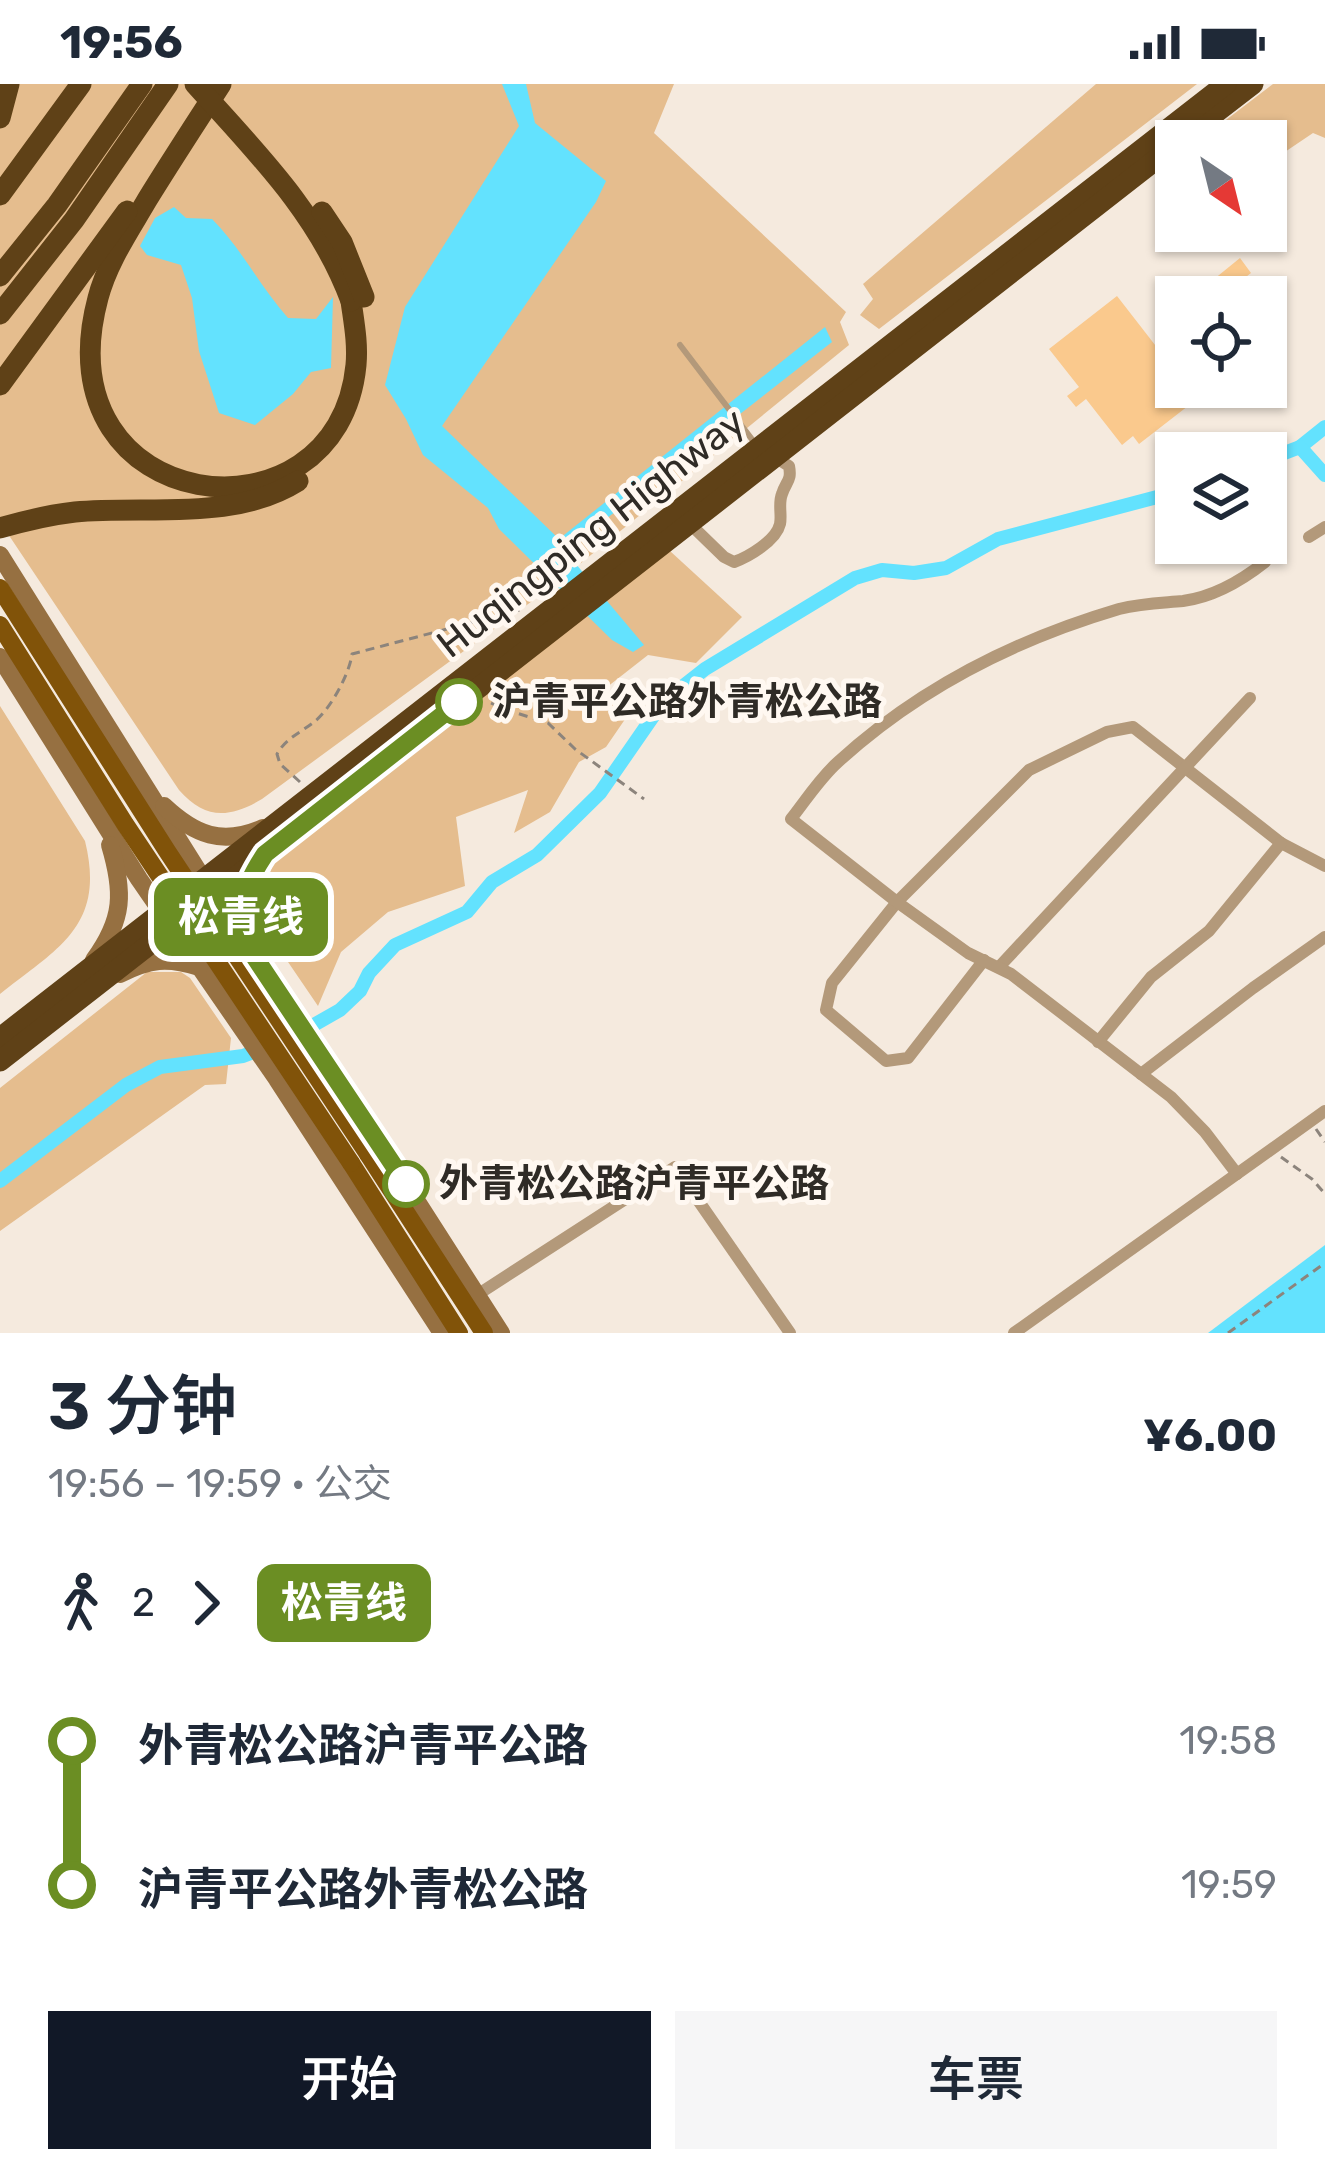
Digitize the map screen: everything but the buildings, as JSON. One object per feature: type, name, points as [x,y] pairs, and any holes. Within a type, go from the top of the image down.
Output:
[{"type":"highway","points":[[0,118],[10,84]]},
{"type":"highway","points":[[0,195],[81,84]]},
{"type":"highway","points":[[0,276],[57,205],[142,84]]},
{"type":"highway","points":[[0,314],[74,220],[168,84]]},
{"type":"highway","points":[[0,528],[71,512],[244,504],[280,492],[314,471],[340,445],[359,409],[370,372],[371,334],[357,299],[315,226],[196,84]]},
{"type":"highway","points":[[217,84],[327,218],[355,269],[357,299],[356,369],[346,404],[329,436],[306,459],[274,479],[240,488],[204,487],[152,469],[112,429],[90,375],[89,347],[107,272],[217,84]]},
{"type":"highway","points":[[0,385],[217,84]]},
{"type":"highway","name":"Huqingping Highway","points":[[603,580],[1124,174],[1226,84]]},
{"type":"highway","name":"Huqingping Highway","points":[[1206,120],[1253,84]]},
{"type":"highway","name":"Huqingping Highway","points":[[1124,174],[1155,156]]},
{"type":"highway","name":"Huqingping Highway","points":[[0,1038],[85,971],[197,895],[314,793],[563,608],[688,523],[768,452]]},
{"type":"highway","name":"Huqingping Highway","points":[[197,895],[265,854],[478,686],[563,608]]},
{"type":"highway","name":"Huqingping Highway","points":[[0,1061],[80,999],[166,919]]},
{"type":"main road","points":[[0,555],[154,803],[197,895],[211,968],[226,1003]]},
{"type":"main road","points":[[0,588],[359,1159],[445,1332]]},
{"type":"main road","points":[[0,625],[125,824],[484,1333]]},
{"type":"main road","points":[[0,657],[166,919],[445,1332]]},
{"type":"main road","points":[[133,770],[176,818],[216,837],[244,836],[283,817]]},
{"type":"main road","points":[[103,823],[151,869],[197,895],[254,956],[501,1333]]},
{"type":"main road","points":[[85,971],[113,929],[119,906],[118,870],[103,823]]},
{"type":"main road","points":[[254,956],[242,932],[241,916],[250,876],[265,854]]},
{"type":"main road","points":[[80,999],[144,964],[168,959],[199,967]]},
{"type":"main road","points":[[226,1003],[226,987],[239,973],[250,970],[273,983]]},
{"type":"street","points":[[688,523],[734,562],[777,533],[782,494],[791,477],[789,466],[768,452]]},
{"type":"street","points":[[1309,536],[1325,527]]},
{"type":"street","points":[[1237,1174],[1189,1114],[1141,1075],[999,967],[968,953],[897,902],[791,819],[835,765],[924,694],[986,659],[1048,632],[1123,608],[1158,600],[1184,601],[1230,587],[1262,564]]},
{"type":"street","points":[[999,967],[1250,698]]},
{"type":"street","points":[[984,960],[908,1058],[886,1061],[826,1010],[832,982],[897,902],[1029,770],[1107,732],[1133,727],[1281,843],[1325,866]]},
{"type":"street","points":[[1098,1042],[1151,977],[1209,931],[1281,843]]},
{"type":"street","points":[[1141,1075],[1325,938]]},
{"type":"street","points":[[1014,1333],[1325,1112]]},
{"type":"street","points":[[477,1295],[675,1167],[790,1333]]},
{"type":"lane","points":[[680,345],[752,441],[768,452]]},
{"type":"path","points":[[314,793],[284,768],[277,754],[289,738],[328,708],[350,670],[352,654],[518,609],[563,608]]},
{"type":"path","points":[[478,686],[501,709],[548,723],[574,749],[644,800]]},
{"type":"path","points":[[1270,1150],[1325,1194]]},
{"type":"path","points":[[1228,1333],[1325,1263]]},
{"type":"shaded area","points":[[0,84],[674,84],[654,133],[846,312],[840,322],[849,345],[554,585],[262,799],[239,810],[208,811],[179,790],[0,522]]},
{"type":"shaded area","points":[[1096,84],[1197,84],[879,329],[860,315],[873,299],[863,284]]},
{"type":"shaded area","points":[[1273,84],[1325,84],[1325,138],[1313,133],[1287,151],[1287,120],[1226,120]]},
{"type":"shaded area","points":[[670,551],[742,617],[696,663],[648,655],[602,691],[630,712],[606,747],[579,762],[550,812],[514,833],[528,790],[456,817],[465,886],[388,912],[341,952],[318,1006],[256,915],[276,855]]},
{"type":"shaded area","points":[[0,706],[85,841],[90,870],[83,915],[72,932],[0,994]]},
{"type":"shaded area","points":[[147,972],[181,972],[190,978],[231,1038],[226,1084],[205,1085],[0,1231],[0,1088]]},
{"type":"water","points":[[502,84],[526,84],[535,123],[606,181],[442,426],[559,539],[825,327],[832,342],[565,551],[644,645],[633,652],[612,640],[499,529],[488,508],[423,455],[385,385],[405,307],[519,126]]},
{"type":"water","points":[[174,207],[186,218],[212,219],[288,318],[316,319],[333,297],[331,368],[311,372],[293,394],[255,425],[219,413],[199,351],[192,298],[181,265],[147,255],[140,246],[155,218]]},
{"type":"water","points":[[1325,1245],[1325,1333],[1208,1333]]},
{"type":"waterway","points":[[1300,447],[1325,427]]},
{"type":"waterway","points":[[1287,452],[1300,447],[1325,475]]},
{"type":"waterway","points":[[298,1034],[340,1010],[395,945],[467,912],[492,882],[537,855],[600,793],[663,702],[705,669],[855,578],[882,570],[914,573],[946,568],[998,539],[1155,498]]},
{"type":"waterway","points":[[0,1181],[126,1085],[160,1067],[243,1056],[261,1049]]},
{"type":"bus line","name":"松青线","points":[[406,1184],[254,956],[242,932],[241,916],[250,876],[265,854],[459,702]]},
{"type":"place","name":"沪青平公路外青松公路","points":[[459,702]]},
{"type":"place","name":"外青松公路沪青平公路","points":[[406,1184]]}]
